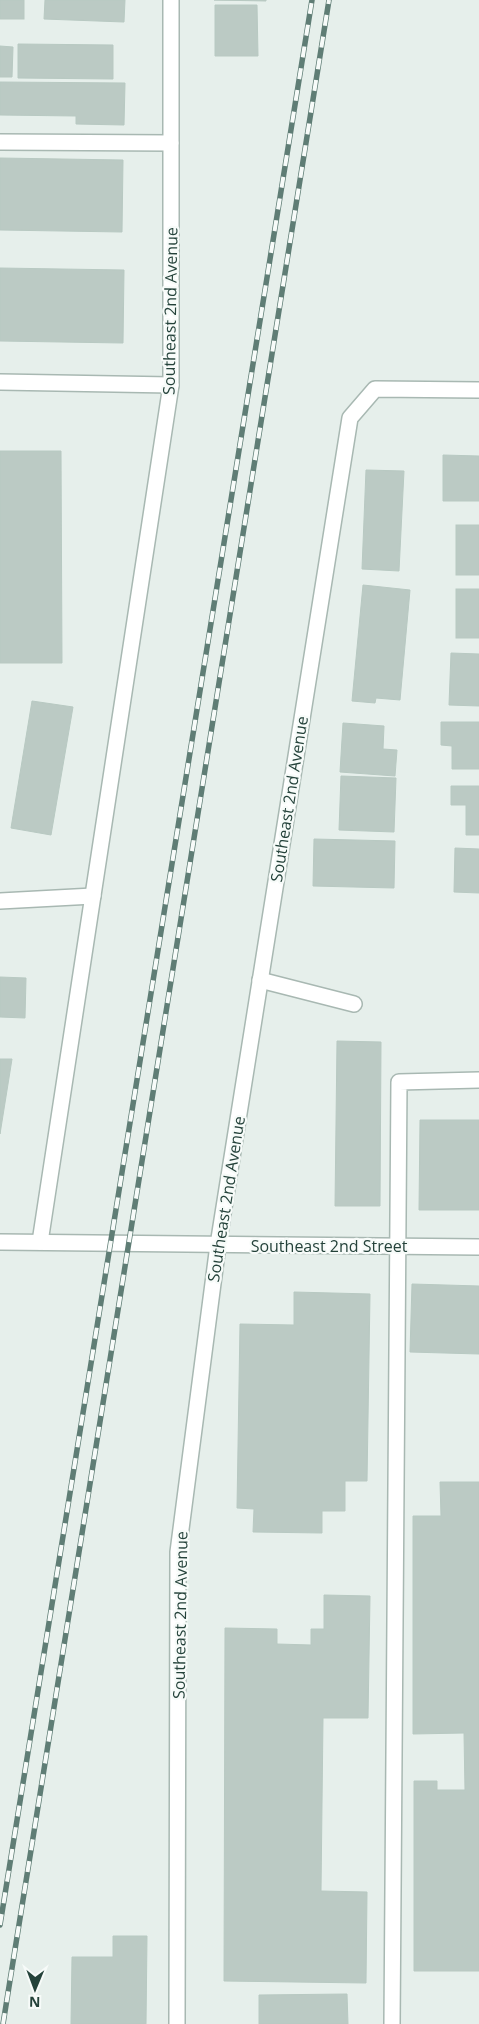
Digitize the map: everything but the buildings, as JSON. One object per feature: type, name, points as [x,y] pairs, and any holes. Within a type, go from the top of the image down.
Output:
[{"type":"street","name":"Southeast 2nd Avenue","points":[[40,1242],[171,385],[171,0]]},
{"type":"street","points":[[0,142],[171,143]]},
{"type":"street","points":[[0,382],[171,385]]},
{"type":"street","name":"Southeast 2nd Avenue","points":[[177,2024],[178,1552],[218,1246],[350,418],[375,390],[479,390]]},
{"type":"street","points":[[0,901],[93,896]]},
{"type":"street","points":[[260,980],[354,1004]]},
{"type":"street","points":[[392,2024],[398,1082],[479,1080]]},
{"type":"street","name":"Southeast 2nd Street","points":[[0,1242],[479,1248]]},
{"type":"railway","points":[[0,1925],[312,0]]},
{"type":"railway","points":[[3,2024],[329,0]]}]
